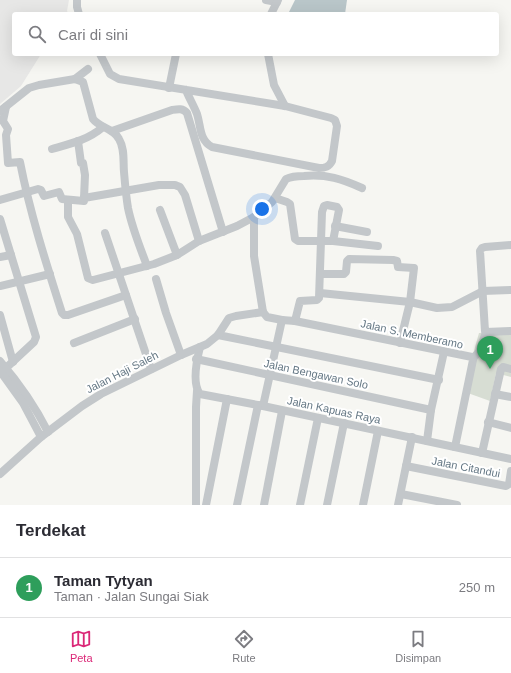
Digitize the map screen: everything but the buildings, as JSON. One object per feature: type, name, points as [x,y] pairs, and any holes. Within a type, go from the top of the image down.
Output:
[{"type":"street","points":[[77,0],[78,12]]},
{"type":"street","points":[[266,0],[278,1],[272,12]]},
{"type":"street","points":[[101,56],[107,68],[119,79],[285,106],[334,120],[337,126],[332,161],[327,167],[319,168],[207,144],[202,135],[197,114],[186,90]]},
{"type":"street","points":[[169,88],[176,56]]},
{"type":"street","points":[[268,56],[274,85],[285,106]]},
{"type":"street","points":[[88,69],[75,79],[29,88],[3,109],[3,121],[8,129],[6,135],[8,163],[20,162],[26,192],[62,313],[64,315],[68,315],[126,295]]},
{"type":"street","points":[[75,79],[83,82],[93,119],[96,123],[112,131],[118,137],[122,147],[126,191],[131,222],[147,266]]},
{"type":"street","points":[[112,131],[172,110],[184,110],[187,113],[199,149],[223,232]]},
{"type":"street","points":[[52,149],[92,136],[103,127]]},
{"type":"street","points":[[78,141],[81,164],[83,163],[85,175],[84,198]]},
{"type":"street","points":[[68,200],[68,217],[77,234],[88,278],[93,280],[119,272],[147,266],[177,255],[200,241],[237,226],[254,217],[268,206],[275,198],[286,179],[292,177],[330,176],[340,178],[362,188]]},
{"type":"street","points":[[0,200],[26,192],[41,190],[44,196],[59,192],[62,199],[84,201],[84,198],[170,184],[180,187],[185,195],[200,241]]},
{"type":"street","points":[[275,198],[290,204],[296,241],[333,241],[378,246]]},
{"type":"street","points":[[294,321],[299,303],[302,301],[318,299],[320,293],[322,212],[324,206],[327,205],[338,208],[333,241]]},
{"type":"street","points":[[160,210],[177,255]]},
{"type":"street","points":[[254,217],[254,256],[263,312]]},
{"type":"street","points":[[0,219],[36,337],[34,342],[14,362],[2,367]]},
{"type":"street","points":[[335,226],[368,232]]},
{"type":"street","points":[[105,233],[151,369]]},
{"type":"street","points":[[473,358],[479,352],[485,334],[481,249],[485,247],[511,245]]},
{"type":"street","points":[[0,258],[11,254]]},
{"type":"street","points":[[320,274],[344,274],[346,272],[347,261],[349,259],[396,261],[398,267],[415,269],[410,302],[400,343]]},
{"type":"street","points":[[0,286],[50,274]]},
{"type":"street","points":[[156,279],[181,355]]},
{"type":"street","points":[[320,293],[410,302],[446,308],[452,307],[483,291],[511,290]]},
{"type":"street","name":"Jalan S. Memberamo","points":[[263,312],[267,317],[294,321],[473,358],[455,447]]},
{"type":"street","name":"Jalan Haji Saleh","points":[[0,474],[41,437],[82,406],[101,394],[151,369],[207,344],[218,335],[229,318],[263,312]]},
{"type":"street","points":[[0,315],[14,362]]},
{"type":"street","points":[[74,343],[134,319]]},
{"type":"street","points":[[236,505],[282,320]]},
{"type":"street","points":[[485,334],[511,330]]},
{"type":"street","points":[[218,335],[439,380]]},
{"type":"street","points":[[196,505],[196,407],[198,391],[196,360],[200,347]]},
{"type":"street","points":[[427,441],[431,410],[439,380],[444,352]]},
{"type":"street","name":"Jalan Bengawan Solo","points":[[196,360],[431,410]]},
{"type":"street","points":[[2,367],[36,408],[48,432]]},
{"type":"street","points":[[2,367],[41,437]]},
{"type":"street","points":[[482,452],[501,369],[503,367],[511,369]]},
{"type":"street","name":"Jalan Kapuas Raya","points":[[198,391],[200,394],[412,437],[511,459]]},
{"type":"street","points":[[495,394],[511,398]]},
{"type":"street","points":[[206,505],[227,399]]},
{"type":"street","points":[[264,505],[282,411]]},
{"type":"street","points":[[300,505],[318,418]]},
{"type":"street","points":[[488,422],[511,428]]},
{"type":"street","points":[[328,505],[344,423]]},
{"type":"street","points":[[363,505],[378,431]]},
{"type":"street","points":[[398,505],[412,437]]},
{"type":"street","name":"Jalan Citandui","points":[[406,466],[506,486],[509,484],[511,471]]},
{"type":"street","points":[[401,494],[457,505]]},
{"type":"shaded area","points":[[0,0],[69,0],[68,12],[12,12],[12,56],[40,56],[21,86],[0,104]]},
{"type":"shaded area","points":[[295,0],[347,0],[345,12],[289,12]]},
{"type":"shaded area","points":[[511,332],[511,377],[496,373],[490,401],[465,392],[470,365],[479,333]]},
{"type":"place","name":"Taman Tytyan","points":[[490,369]]}]
